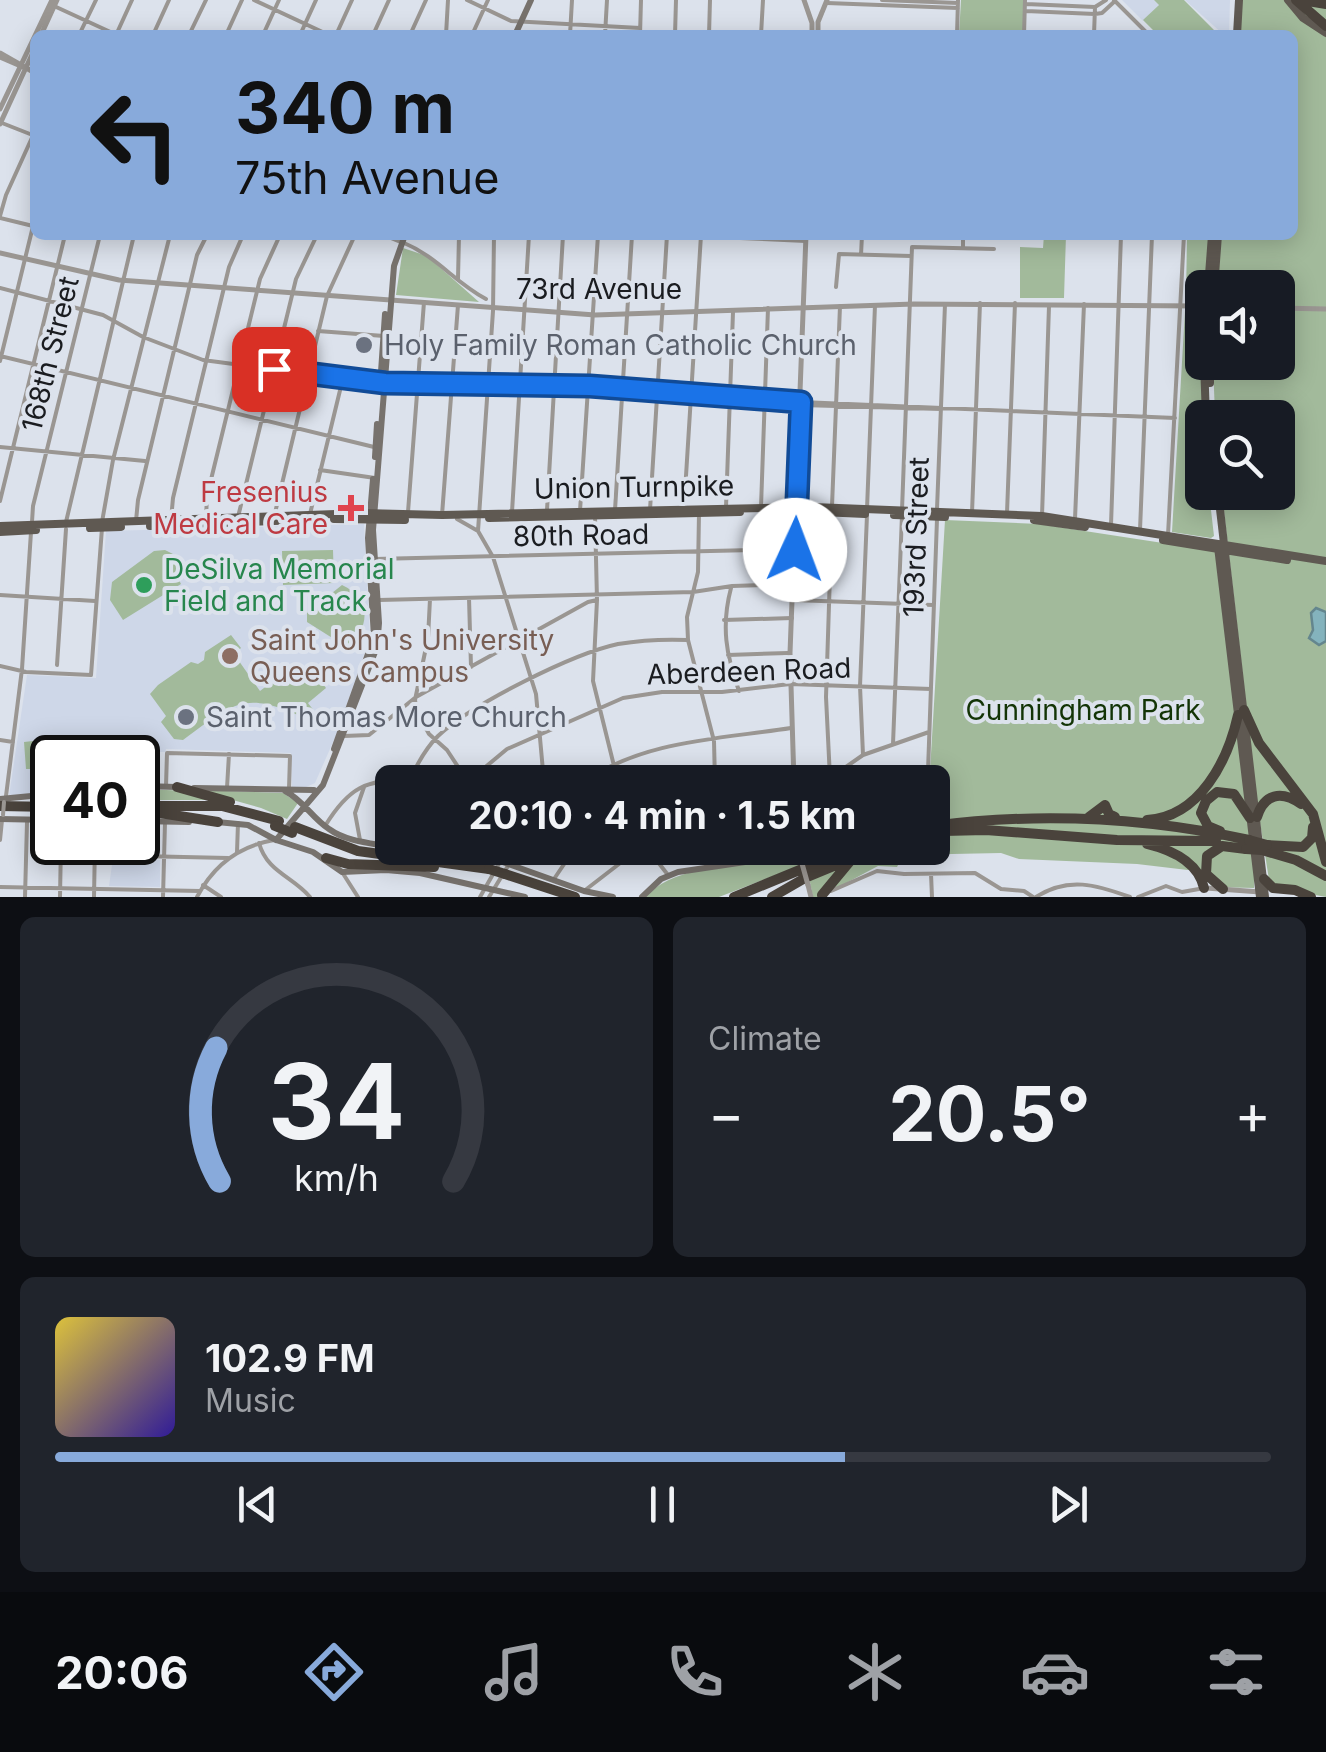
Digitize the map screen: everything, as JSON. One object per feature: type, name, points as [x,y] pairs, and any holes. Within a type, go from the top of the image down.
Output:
[{"type":"highway","points":[[1299,0],[1326,30]]},
{"type":"highway","points":[[1299,0],[1326,4]]},
{"type":"highway","points":[[1133,822],[1170,815],[1197,795],[1225,758],[1241,713]]},
{"type":"highway","points":[[1241,713],[1313,814],[1326,862]]},
{"type":"highway","points":[[171,787],[237,804],[277,824]]},
{"type":"highway","points":[[1247,844],[1208,826],[1201,813],[1210,796],[1229,792],[1254,818],[1265,800],[1280,795],[1297,801],[1311,818],[1312,836],[1305,846],[1296,849],[1266,849]]},
{"type":"highway","points":[[160,807],[200,804],[259,814]]},
{"type":"highway","points":[[2,809],[30,811]]},
{"type":"highway","points":[[160,810],[222,812],[277,824],[359,858],[435,867],[488,883]]},
{"type":"highway","points":[[160,812],[218,822]]},
{"type":"highway","points":[[950,826],[984,820],[1088,818],[1165,826],[1301,856],[1326,875]]},
{"type":"highway","points":[[984,820],[1026,826],[996,831]]},
{"type":"highway","points":[[1126,840],[1058,827],[1165,826]]},
{"type":"highway","points":[[293,830],[358,851],[488,883]]},
{"type":"highway","points":[[950,830],[1147,844],[1166,850],[1195,869],[1204,888]]},
{"type":"highway","points":[[1092,839],[1247,844]]},
{"type":"highway","points":[[1225,892],[1206,876],[1207,856],[1220,846],[1247,844]]},
{"type":"highway","points":[[1266,849],[1326,875]]},
{"type":"highway","points":[[326,858],[348,864],[435,867]]},
{"type":"highway","points":[[734,897],[787,865]]},
{"type":"highway","points":[[754,897],[827,865]]},
{"type":"highway","points":[[772,897],[832,865]]},
{"type":"highway","points":[[816,896],[846,865]]},
{"type":"highway","points":[[488,883],[504,869]]},
{"type":"highway","points":[[504,869],[579,894]]},
{"type":"highway","points":[[504,869],[554,897]]},
{"type":"highway","points":[[1264,878],[1272,888],[1311,897]]},
{"type":"main road","points":[[514,30],[528,0]]},
{"type":"main road","points":[[1235,30],[1237,0]]},
{"type":"main road","points":[[1288,0],[1303,18],[1326,30]]},
{"type":"main road","points":[[160,787],[289,789],[313,793],[323,785],[377,647],[370,560],[372,517],[389,300],[401,240]]},
{"type":"main road","points":[[1212,270],[1215,240]]},
{"type":"main road","name":"Union Turnpike","points":[[0,529],[442,514],[595,516],[684,508],[761,507],[1037,520],[1326,563]]},
{"type":"main road","name":"Union Turnpike","points":[[102,525],[206,518],[274,519],[310,514],[457,519],[512,512],[616,510],[699,514],[797,509]]},
{"type":"main road","points":[[1218,510],[1262,894]]},
{"type":"main road","name":"Union Turnpike","points":[[937,514],[1042,516],[1168,538]]},
{"type":"main road","points":[[276,840],[313,793],[342,735]]},
{"type":"main road","points":[[279,789],[298,798],[325,827],[375,843]]},
{"type":"main road","points":[[313,793],[316,814],[325,827]]},
{"type":"main road","points":[[2,809],[30,801]]},
{"type":"main road","points":[[2,809],[30,818]]},
{"type":"main road","points":[[1254,818],[1264,878],[1262,894]]},
{"type":"main road","points":[[160,822],[238,823],[326,858],[342,872],[404,871],[488,883],[525,897]]},
{"type":"main road","points":[[495,865],[554,879],[579,894],[613,897]]},
{"type":"main road","points":[[642,897],[668,875],[721,865]]},
{"type":"street","points":[[82,30],[96,0]]},
{"type":"street","points":[[119,30],[132,0]]},
{"type":"street","points":[[155,30],[169,0]]},
{"type":"street","points":[[192,30],[206,0]]},
{"type":"street","points":[[228,30],[242,0]]},
{"type":"street","points":[[254,0],[320,30]]},
{"type":"street","points":[[265,30],[279,0]]},
{"type":"street","points":[[302,30],[316,0]]},
{"type":"street","points":[[336,30],[352,0]]},
{"type":"street","points":[[375,30],[389,0]]},
{"type":"street","points":[[412,30],[426,0]]},
{"type":"street","points":[[446,30],[448,0]]},
{"type":"street","points":[[466,0],[536,26],[640,28],[641,0]]},
{"type":"street","points":[[474,30],[488,0]]},
{"type":"street","points":[[570,30],[572,0]]},
{"type":"street","points":[[606,0],[606,30]]},
{"type":"street","points":[[675,30],[676,0]]},
{"type":"street","points":[[709,30],[710,0]]},
{"type":"street","points":[[761,30],[763,0]]},
{"type":"street","points":[[804,0],[814,30]]},
{"type":"street","points":[[882,0],[958,4]]},
{"type":"street","points":[[1026,5],[1056,13],[1095,10],[1106,0]]},
{"type":"street","points":[[816,30],[827,1],[958,4]]},
{"type":"street","points":[[1026,5],[1102,12],[1115,1],[1144,30]]},
{"type":"street","points":[[53,2],[106,30]]},
{"type":"street","points":[[43,30],[53,2]]},
{"type":"street","points":[[39,30],[53,2]]},
{"type":"street","points":[[956,30],[958,4]]},
{"type":"street","points":[[1024,30],[1026,5]]},
{"type":"street","points":[[1056,6],[1056,13]]},
{"type":"street","points":[[1094,30],[1095,10]]},
{"type":"street","points":[[810,16],[821,15]]},
{"type":"street","points":[[0,109],[30,49]]},
{"type":"street","points":[[0,55],[30,70]]},
{"type":"street","points":[[30,55],[0,123],[30,133]]},
{"type":"street","points":[[30,143],[0,217],[30,225]]},
{"type":"street","points":[[30,238],[0,358],[378,448]]},
{"type":"street","points":[[0,501],[65,240]]},
{"type":"street","name":"168th Street","points":[[0,840],[22,669],[32,528],[46,452],[99,240]]},
{"type":"street","points":[[56,665],[66,526],[133,240]]},
{"type":"street","points":[[0,666],[26,672],[91,675],[102,525],[130,388],[169,240]]},
{"type":"street","points":[[136,521],[174,350],[205,240]]},
{"type":"street","points":[[171,523],[173,498],[229,267],[242,240]]},
{"type":"street","points":[[206,518],[207,496],[257,290],[278,240]]},
{"type":"street","points":[[238,517],[292,293],[315,240]]},
{"type":"street","points":[[274,519],[318,331],[328,296],[353,240]]},
{"type":"street","points":[[405,240],[428,253],[486,299]]},
{"type":"street","points":[[458,279],[459,240]]},
{"type":"street","points":[[494,240],[478,531],[493,556],[532,678],[543,765]]},
{"type":"street","points":[[512,512],[529,240]]},
{"type":"street","points":[[547,512],[563,240]]},
{"type":"street","points":[[580,511],[598,240]]},
{"type":"street","points":[[616,510],[632,240]]},
{"type":"street","points":[[650,512],[667,240]]},
{"type":"street","points":[[684,508],[702,240]]},
{"type":"street","points":[[793,765],[790,654],[806,240]]},
{"type":"street","points":[[861,255],[862,240]]},
{"type":"street","points":[[963,248],[964,240]]},
{"type":"street","points":[[1111,527],[1121,240]]},
{"type":"street","points":[[1140,531],[1152,240]]},
{"type":"street","points":[[1168,538],[1184,240]]},
{"type":"street","points":[[893,744],[912,247],[994,249]]},
{"type":"street","name":"73rd Avenue","points":[[0,253],[122,280],[594,315],[910,304],[1182,306]]},
{"type":"street","points":[[836,287],[838,255],[911,256]]},
{"type":"street","points":[[0,288],[113,320],[143,337],[206,360],[343,378],[589,388],[801,404],[1175,418]]},
{"type":"street","points":[[408,515],[424,302]]},
{"type":"street","points":[[972,513],[980,303]]},
{"type":"street","points":[[1006,514],[1015,303]]},
{"type":"street","points":[[442,514],[458,304]]},
{"type":"street","name":"193rd Street","points":[[928,765],[945,304]]},
{"type":"street","points":[[1042,516],[1050,304]]},
{"type":"street","points":[[1075,521],[1084,304]]},
{"type":"street","points":[[863,755],[860,686],[875,305]]},
{"type":"street","points":[[829,765],[826,685],[840,306]]},
{"type":"street","points":[[726,507],[734,308]]},
{"type":"street","points":[[761,507],[768,308]]},
{"type":"street","points":[[1295,308],[1326,308]]},
{"type":"street","points":[[0,321],[9,323]]},
{"type":"street","points":[[318,331],[386,336]]},
{"type":"street","points":[[310,514],[343,378]]},
{"type":"street","points":[[0,447],[147,461]]},
{"type":"street","points":[[320,470],[376,478]]},
{"type":"street","points":[[699,514],[700,552],[687,617],[688,640],[714,741],[714,765]]},
{"type":"street","points":[[595,516],[593,681],[612,763]]},
{"type":"street","points":[[457,519],[478,531]]},
{"type":"street","name":"80th Road","points":[[370,560],[795,550]]},
{"type":"street","points":[[373,600],[584,595],[597,598],[793,584]]},
{"type":"street","points":[[732,586],[724,620],[728,655],[739,691]]},
{"type":"street","points":[[0,594],[96,602]]},
{"type":"street","points":[[584,595],[584,604]]},
{"type":"street","points":[[469,598],[471,667]]},
{"type":"street","points":[[342,735],[369,736],[416,696],[597,598]]},
{"type":"street","points":[[430,599],[416,712],[422,725],[459,765]]},
{"type":"street","points":[[793,600],[934,606]]},
{"type":"street","points":[[724,620],[792,618]]},
{"type":"street","points":[[420,765],[435,740],[455,723],[532,678],[593,651],[641,641],[688,640]]},
{"type":"street","points":[[728,655],[790,654]]},
{"type":"street","name":"Aberdeen Road","points":[[487,765],[497,755],[598,708],[643,694],[739,691],[790,684],[931,689]]},
{"type":"street","points":[[609,765],[655,749],[791,728]]},
{"type":"street","points":[[849,765],[863,755],[929,732]]},
{"type":"street","points":[[0,740],[13,742]]},
{"type":"street","points":[[171,787],[167,752],[290,756],[289,789]]},
{"type":"street","points":[[227,788],[229,754]]},
{"type":"street","points":[[325,827],[339,803],[375,784]]},
{"type":"street","points":[[360,841],[356,813],[364,787]]},
{"type":"street","points":[[25,897],[27,819]]},
{"type":"street","points":[[163,894],[165,822]]},
{"type":"street","points":[[237,852],[238,823]]},
{"type":"street","points":[[200,891],[228,858],[259,843],[276,840]]},
{"type":"street","points":[[259,843],[270,866],[310,897]]},
{"type":"street","points":[[160,856],[228,858]]},
{"type":"street","points":[[60,865],[60,897]]},
{"type":"street","points":[[94,897],[95,865]]},
{"type":"street","points":[[504,869],[505,865]]},
{"type":"street","points":[[504,869],[507,865]]},
{"type":"street","points":[[554,879],[563,865]]},
{"type":"street","points":[[579,894],[618,865]]},
{"type":"street","points":[[660,865],[668,875]]},
{"type":"street","points":[[801,865],[816,896],[877,871],[975,873],[1001,889],[1034,897],[1056,886],[1072,884],[1101,886],[1130,897]]},
{"type":"street","points":[[342,872],[358,897]]},
{"type":"street","points":[[350,882],[354,873]]},
{"type":"street","points":[[931,874],[932,897]]},
{"type":"street","points":[[480,897],[488,883]]},
{"type":"street","points":[[596,883],[596,894]]},
{"type":"street","points":[[1138,897],[1166,886],[1183,895],[1204,888],[1302,897]]},
{"type":"street","points":[[0,887],[163,894],[200,891],[221,897]]},
{"type":"shaded area","points":[[1122,0],[1154,0],[1159,5],[1143,21]]},
{"type":"shaded area","points":[[1185,0],[1230,0],[1229,30],[1218,30]]},
{"type":"shaded area","name":"Saint John's University Queens Campus","points":[[364,524],[370,637],[315,783],[304,788],[292,787],[291,753],[166,749],[160,752],[160,735],[30,735],[30,794],[9,796],[27,675],[96,678],[106,531]]},
{"type":"shaded area","points":[[112,865],[160,865],[160,887],[109,886]]},
{"type":"green space","points":[[961,0],[1023,0],[1023,30],[959,30]]},
{"type":"green space","points":[[1154,0],[1184,0],[1214,30],[1153,30],[1143,20],[1159,5]]},
{"type":"green space","name":"Cunningham Park","points":[[1241,0],[1326,0],[1326,897],[1270,886],[1224,510],[1295,510],[1295,400],[1214,400],[1214,380],[1295,380],[1295,270],[1186,270],[1187,240],[1298,240],[1298,30],[1239,30]]},
{"type":"green space","points":[[1044,240],[1066,240],[1064,298],[1020,298],[1020,247],[1043,248]]},
{"type":"green space","points":[[403,248],[427,256],[479,302],[396,295]]},
{"type":"green space","points":[[1185,311],[1185,380],[1202,380],[1202,400],[1185,400],[1185,510],[1211,510],[1214,536],[1172,532]]},
{"type":"green space","name":"Cunningham Park","points":[[945,520],[1039,524],[1215,551],[1254,853],[1254,888],[1213,887],[1196,871],[1137,864],[1019,859],[1001,853],[950,854],[950,765],[930,765]]},
{"type":"green space","name":"DeSilva Memorial Field and Track","points":[[165,550],[175,555],[189,573],[179,580],[181,584],[123,620],[110,600],[112,582],[154,551]]},
{"type":"green space","points":[[333,550],[334,583],[283,585],[282,551]]},
{"type":"green space","points":[[342,585],[358,598],[364,614],[360,632],[345,646],[307,622],[307,613]]},
{"type":"green space","points":[[231,635],[241,648],[234,654],[260,691],[281,675],[288,684],[311,668],[326,688],[308,703],[321,720],[316,723],[274,706],[246,703],[219,714],[183,740],[174,739],[161,722],[166,716],[150,694],[191,662],[198,664],[204,660],[205,652]]},
{"type":"green space","points":[[30,741],[30,769],[26,769],[24,742]]},
{"type":"green space","points":[[160,790],[194,791],[218,800],[160,800]]},
{"type":"green space","points":[[197,790],[283,793],[298,803],[287,819]]},
{"type":"green space","points":[[730,865],[799,866],[719,897],[645,897],[675,877]]},
{"type":"green space","name":"Cunningham Park","points":[[806,865],[898,865],[878,866],[820,897],[813,897]]},
{"type":"water","points":[[1316,608],[1326,612],[1326,641],[1319,645],[1309,638],[1313,630],[1311,613]]},
{"type":"place","name":"Holy Family Roman Catholic Church","points":[[364,345]]},
{"type":"place","name":"Fresenius Medical Care","points":[[351,508]]},
{"type":"place","name":"DeSilva Memorial Field and Track","points":[[144,585]]},
{"type":"place","name":"Saint John's University Queens Campus","points":[[230,656]]},
{"type":"place","name":"Saint Thomas More Church","points":[[186,717]]},
{"type":"route","points":[[274,369],[385,383],[590,386],[801,402],[795,550]]}]
